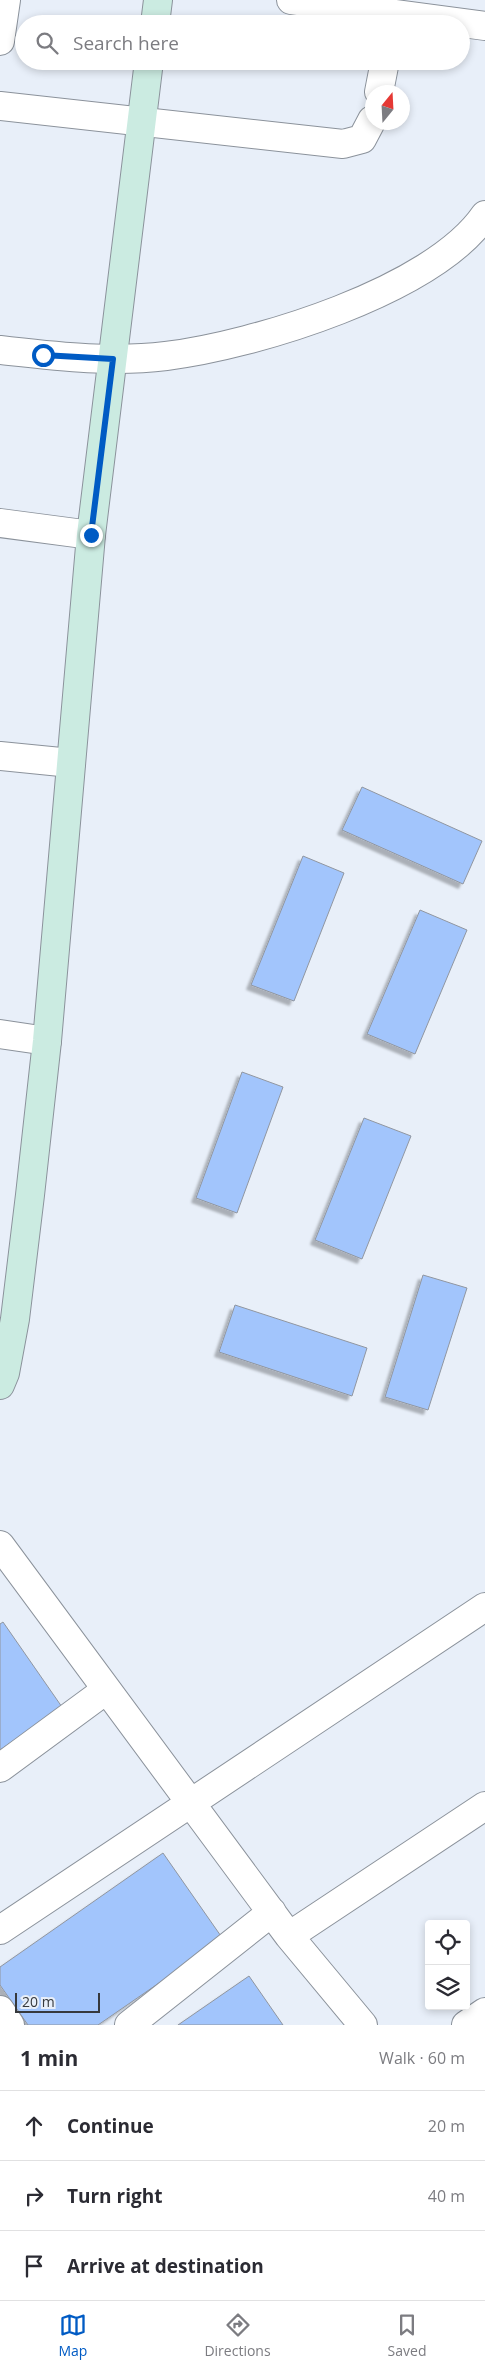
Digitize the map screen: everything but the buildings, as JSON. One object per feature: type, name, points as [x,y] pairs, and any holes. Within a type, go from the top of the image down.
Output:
[{"type":"street","points":[[0,41],[6,0]]},
{"type":"street","points":[[156,15],[158,0]]},
{"type":"street","points":[[291,0],[367,15]]},
{"type":"street","points":[[470,25],[485,26]]},
{"type":"street","points":[[0,1385],[5,1373],[15,1319],[47,1041],[91,535],[148,70]]},
{"type":"street","points":[[380,85],[383,70]]},
{"type":"street","points":[[0,106],[343,144],[362,138],[366,130]]},
{"type":"street","points":[[0,350],[113,359],[165,356],[214,348],[274,332],[341,308],[400,283],[447,253],[476,227],[485,215]]},
{"type":"street","points":[[0,523],[91,535]]},
{"type":"street","points":[[0,756],[71,762]]},
{"type":"street","points":[[0,1034],[47,1041]]},
{"type":"street","points":[[0,1545],[289,1936],[362,2025]]},
{"type":"street","points":[[0,1930],[189,1802],[485,1607]]},
{"type":"street","points":[[0,1768],[106,1690]]},
{"type":"street","points":[[289,1936],[485,1806]]},
{"type":"street","points":[[129,2025],[272,1912]]},
{"type":"street","points":[[0,2010],[10,2025]]},
{"type":"street","points":[[466,2025],[485,2012]]},
{"type":"route","points":[[43,355],[113,359],[91,535]]}]
